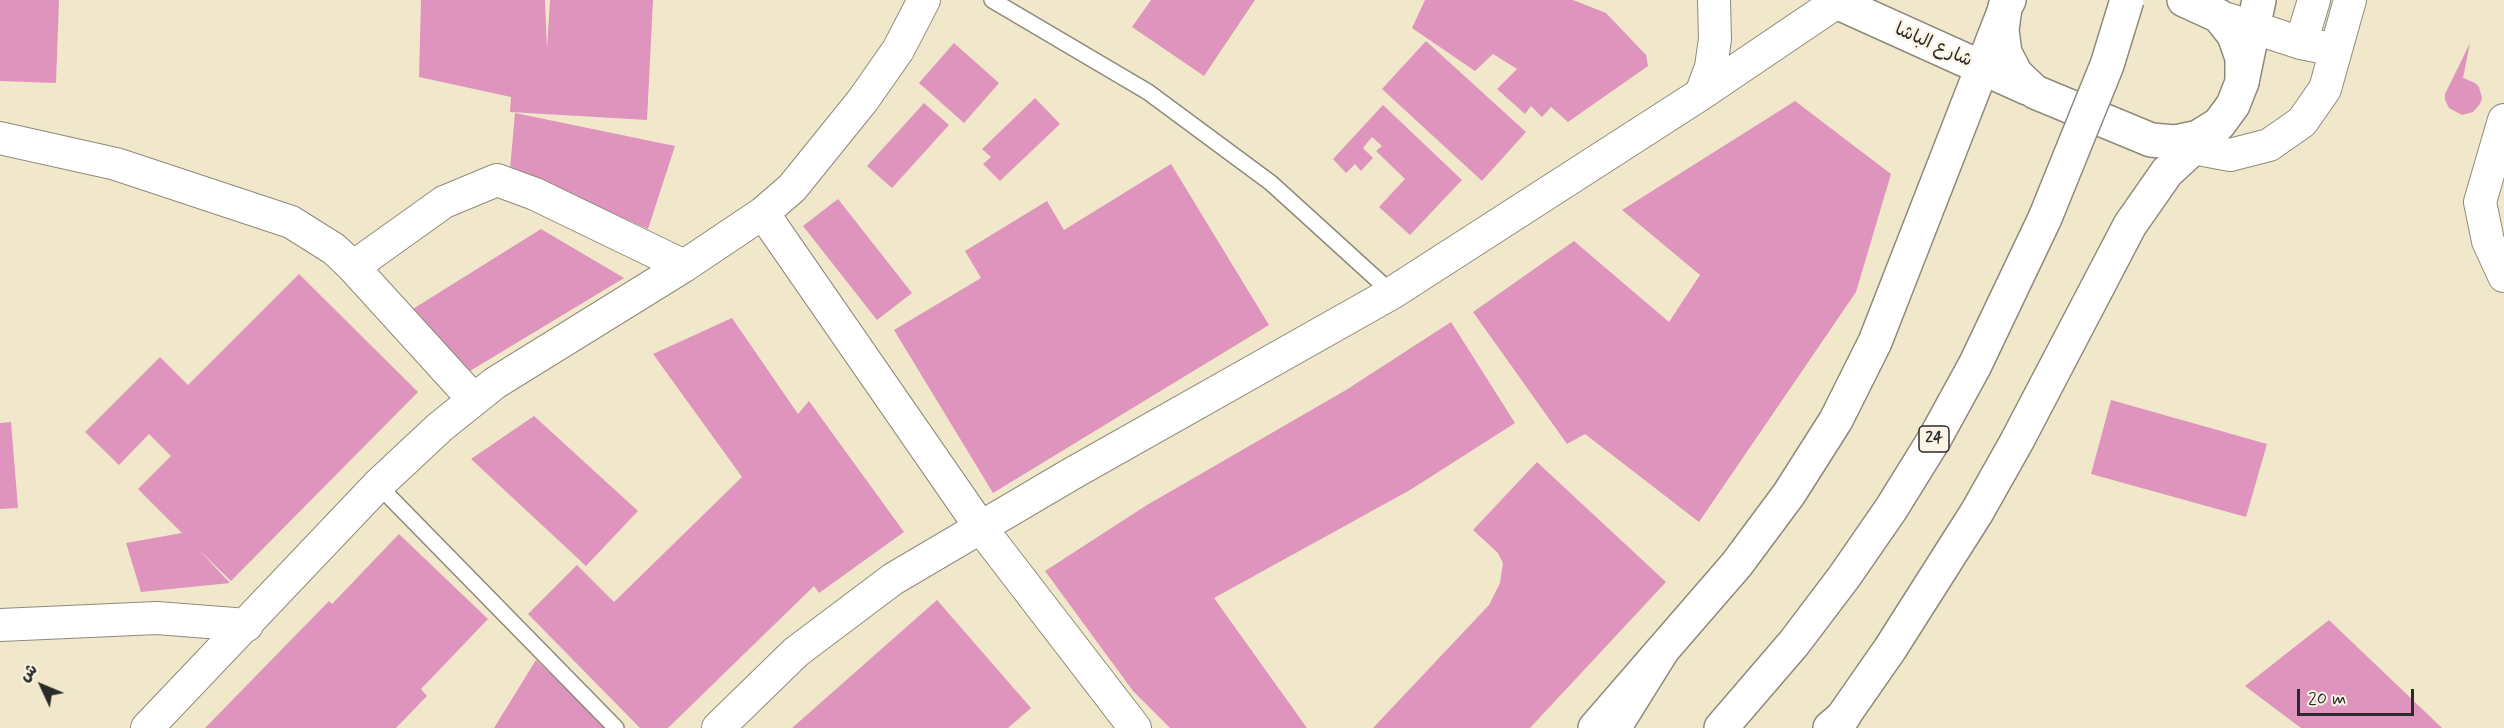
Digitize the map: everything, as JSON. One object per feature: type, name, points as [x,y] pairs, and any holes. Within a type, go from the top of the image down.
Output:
[{"type":"main road","name":"24","points":[[1721,728],[1794,643],[1844,577],[1891,509],[1935,438],[1975,364],[2045,218],[2107,64],[2127,0]]},
{"type":"main road","points":[[2184,0],[2219,16],[2234,35],[2242,58],[2242,82]]},
{"type":"main road","name":"شارع الباشا","points":[[1835,1],[2035,92],[2151,140]]},
{"type":"main road","points":[[1595,728],[1737,564],[1789,494],[1836,420],[1875,342],[2007,4]]},
{"type":"main road","points":[[2007,4],[2001,30],[2005,53],[2016,75],[2035,92]]},
{"type":"main road","points":[[1837,724],[1928,591],[1977,512],[2017,441],[2130,225],[2167,172],[2219,124],[2234,105],[2242,82],[2256,14]]},
{"type":"main road","points":[[2151,140],[2175,142],[2198,137],[2219,124]]},
{"type":"main road","name":"24","points":[[1742,728],[1794,643]]},
{"type":"main road","points":[[1614,728],[1662,651]]},
{"type":"street","points":[[147,728],[378,485],[440,427],[495,383],[684,266],[763,213],[792,188],[863,100],[898,50],[924,0]]},
{"type":"street","points":[[1701,94],[1711,67],[1715,39],[1714,0]]},
{"type":"street","points":[[2301,43],[2314,0]]},
{"type":"street","points":[[2151,140],[2230,155],[2269,145],[2302,122],[2325,89],[2350,0]]},
{"type":"street","points":[[717,728],[796,652],[893,579],[1073,473],[1392,293],[1701,94],[1835,1]]},
{"type":"street","points":[[2219,16],[2256,14],[2301,43],[2336,50]]},
{"type":"street","points":[[2504,120],[2480,202],[2488,241],[2504,276]]},
{"type":"street","points":[[0,138],[116,164],[269,213],[313,234],[353,267],[474,400]]},
{"type":"street","points":[[353,267],[444,202],[497,180],[535,194],[684,266]]},
{"type":"street","points":[[763,213],[981,528],[1135,728]]},
{"type":"street","points":[[0,625],[157,618],[247,625]]},
{"type":"lane","points":[[992,0],[1148,92],[1271,183],[1392,293]]},
{"type":"lane","points":[[378,485],[615,728]]},
{"type":"building","points":[[0,0],[59,0],[56,83],[0,81]]},
{"type":"building","points":[[421,0],[545,0],[547,49],[550,0],[653,0],[647,120],[510,112],[511,97],[419,77]]},
{"type":"building","points":[[1151,0],[1255,0],[1204,76],[1132,27]]},
{"type":"building","points":[[1425,0],[1573,0],[1606,13],[1646,55],[1648,66],[1568,122],[1551,107],[1542,117],[1531,106],[1525,114],[1497,89],[1517,69],[1493,54],[1475,71],[1412,28]]},
{"type":"building","points":[[1426,41],[1526,132],[1482,181],[1382,89]]},
{"type":"building","points":[[954,43],[999,83],[964,123],[919,83]]},
{"type":"building","points":[[2470,43],[2463,78],[2479,87],[2482,98],[2473,112],[2462,115],[2449,108],[2445,94]]},
{"type":"building","points":[[1035,98],[1060,124],[1000,181],[983,164],[991,157],[982,149]]},
{"type":"building","points":[[1795,101],[1891,174],[1856,292],[1699,522],[1585,434],[1567,444],[1473,312],[1574,241],[1669,322],[1700,275],[1622,210]]},
{"type":"building","points":[[924,103],[949,125],[892,188],[867,166]]},
{"type":"building","points":[[1383,105],[1462,180],[1410,235],[1379,207],[1405,179],[1376,151],[1382,146],[1372,137],[1363,148],[1373,158],[1361,171],[1355,164],[1346,173],[1333,159]]},
{"type":"building","points":[[515,113],[675,146],[648,229],[510,169]]},
{"type":"building","points":[[1171,164],[1269,325],[993,493],[894,330],[981,278],[965,251],[1047,201],[1064,230]]},
{"type":"building","points":[[838,199],[912,293],[877,320],[803,226]]},
{"type":"building","points":[[541,229],[624,278],[470,371],[408,312]]},
{"type":"building","points":[[299,274],[418,392],[231,581],[197,548],[230,583],[141,592],[126,543],[182,533],[138,489],[171,456],[149,434],[119,465],[85,432],[160,357],[188,385]]},
{"type":"building","points":[[732,318],[798,414],[809,401],[904,532],[819,593],[814,586],[668,728],[640,728],[528,614],[577,565],[614,602],[742,477],[653,354]]},
{"type":"building","points":[[1451,322],[1515,423],[1410,490],[1214,598],[1307,728],[1170,728],[1133,691],[1045,571],[1147,505],[1346,390]]},
{"type":"building","points":[[2111,400],[2267,444],[2246,517],[2091,474]]},
{"type":"building","points":[[534,416],[638,511],[586,566],[471,459]]},
{"type":"building","points":[[11,422],[18,508],[0,509],[0,423]]},
{"type":"building","points":[[1537,462],[1666,582],[1530,728],[1373,728],[1489,605],[1500,583],[1503,563],[1498,553],[1473,530]]},
{"type":"building","points":[[399,534],[488,619],[421,689],[427,696],[396,728],[205,728],[329,601],[332,604]]},
{"type":"building","points":[[937,600],[1031,708],[1008,728],[792,728]]},
{"type":"building","points":[[2329,620],[2442,728],[2301,728],[2245,686]]},
{"type":"building","points":[[536,660],[607,728],[494,728]]}]
